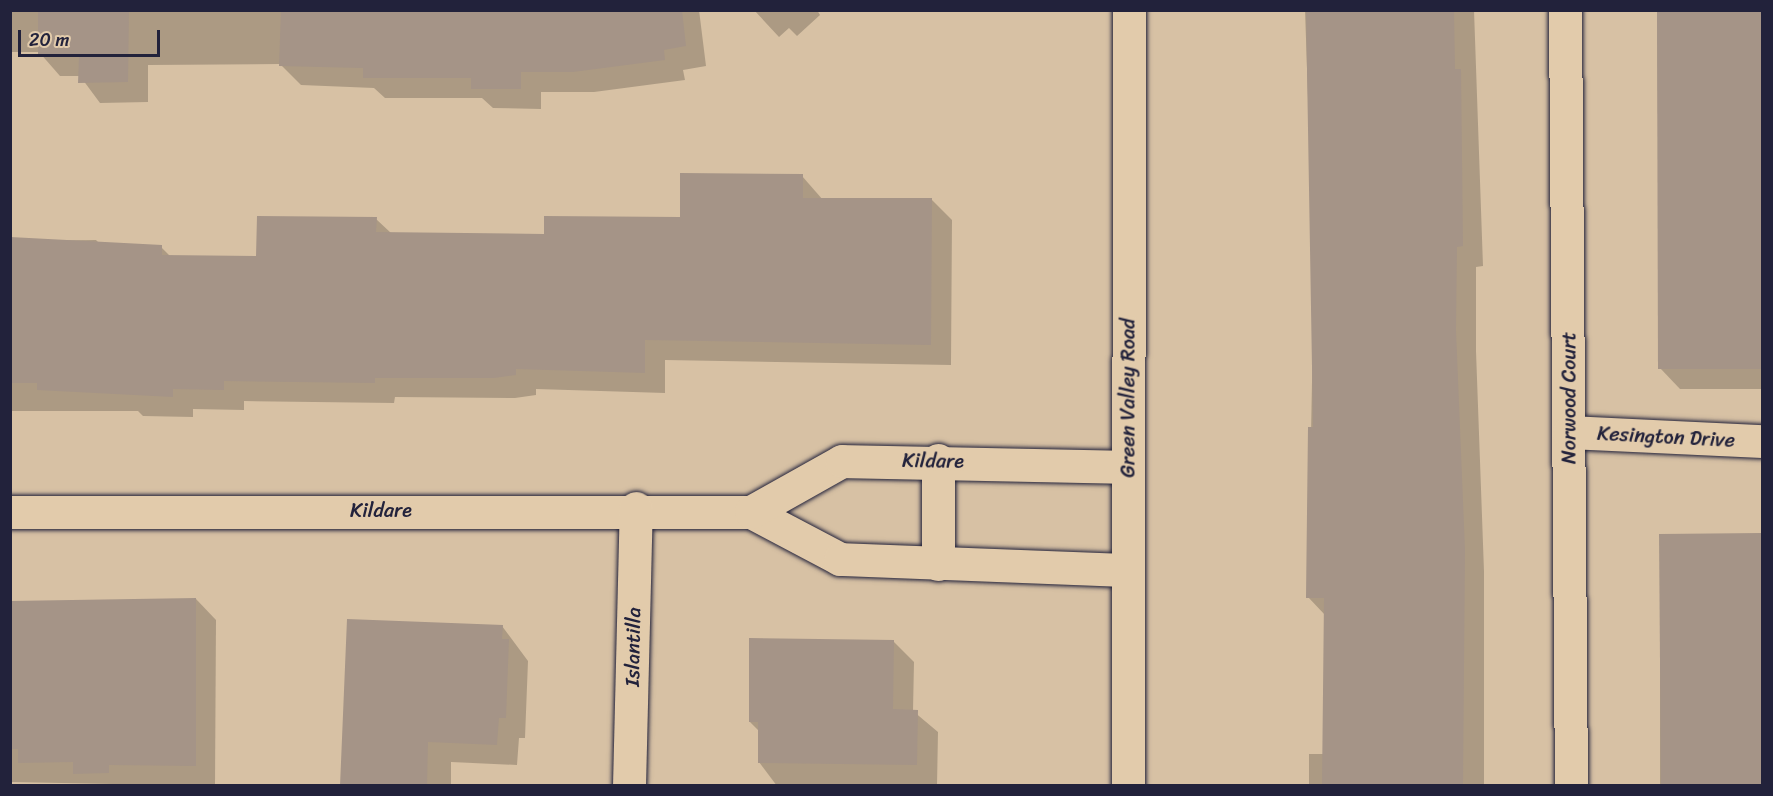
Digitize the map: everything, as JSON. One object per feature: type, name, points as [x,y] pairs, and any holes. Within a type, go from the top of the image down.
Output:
[{"type":"street","name":"Green Valley Road","points":[[1128,786],[1129,10]]},
{"type":"street","name":"Norwood Court","points":[[1565,10],[1571,786]]},
{"type":"street","name":"Kesington Drive","points":[[1569,432],[1762,441]]},
{"type":"street","name":"Kildare","points":[[751,512],[842,461],[938,460],[1128,467]]},
{"type":"street","points":[[938,460],[938,564]]},
{"type":"street","name":"Kildare","points":[[10,512],[636,508],[751,512],[840,559],[1128,570]]},
{"type":"street","name":"Islantilla","points":[[629,786],[636,508]]},
{"type":"building","points":[[38,10],[129,10],[128,82],[78,83],[79,56],[38,57]]},
{"type":"building","points":[[281,10],[682,10],[686,46],[664,50],[665,60],[573,72],[521,72],[521,89],[471,89],[471,78],[363,78],[363,68],[279,66]]},
{"type":"building","points":[[1306,10],[1454,10],[1455,69],[1461,69],[1463,246],[1457,247],[1456,330],[1465,550],[1463,786],[1322,786],[1324,598],[1306,598],[1308,427],[1313,427]]},
{"type":"building","points":[[1657,10],[1762,10],[1762,369],[1658,369]]},
{"type":"building","points":[[680,173],[803,174],[803,198],[932,198],[931,345],[645,340],[645,373],[516,369],[516,375],[494,378],[375,378],[375,383],[224,381],[224,390],[173,389],[173,397],[37,390],[37,383],[10,383],[10,237],[162,245],[162,255],[256,256],[257,216],[377,217],[376,232],[544,234],[544,216],[680,217]]},
{"type":"building","points":[[1762,533],[1762,786],[1661,786],[1659,534]]},
{"type":"building","points":[[196,598],[196,766],[109,765],[109,773],[73,774],[73,762],[18,763],[18,749],[10,749],[10,601]]},
{"type":"building","points":[[347,619],[503,625],[502,639],[509,639],[506,718],[499,718],[497,745],[428,742],[427,786],[340,786]]},
{"type":"building","points":[[749,638],[894,640],[893,709],[918,710],[917,765],[758,763],[758,722],[749,722]]}]
